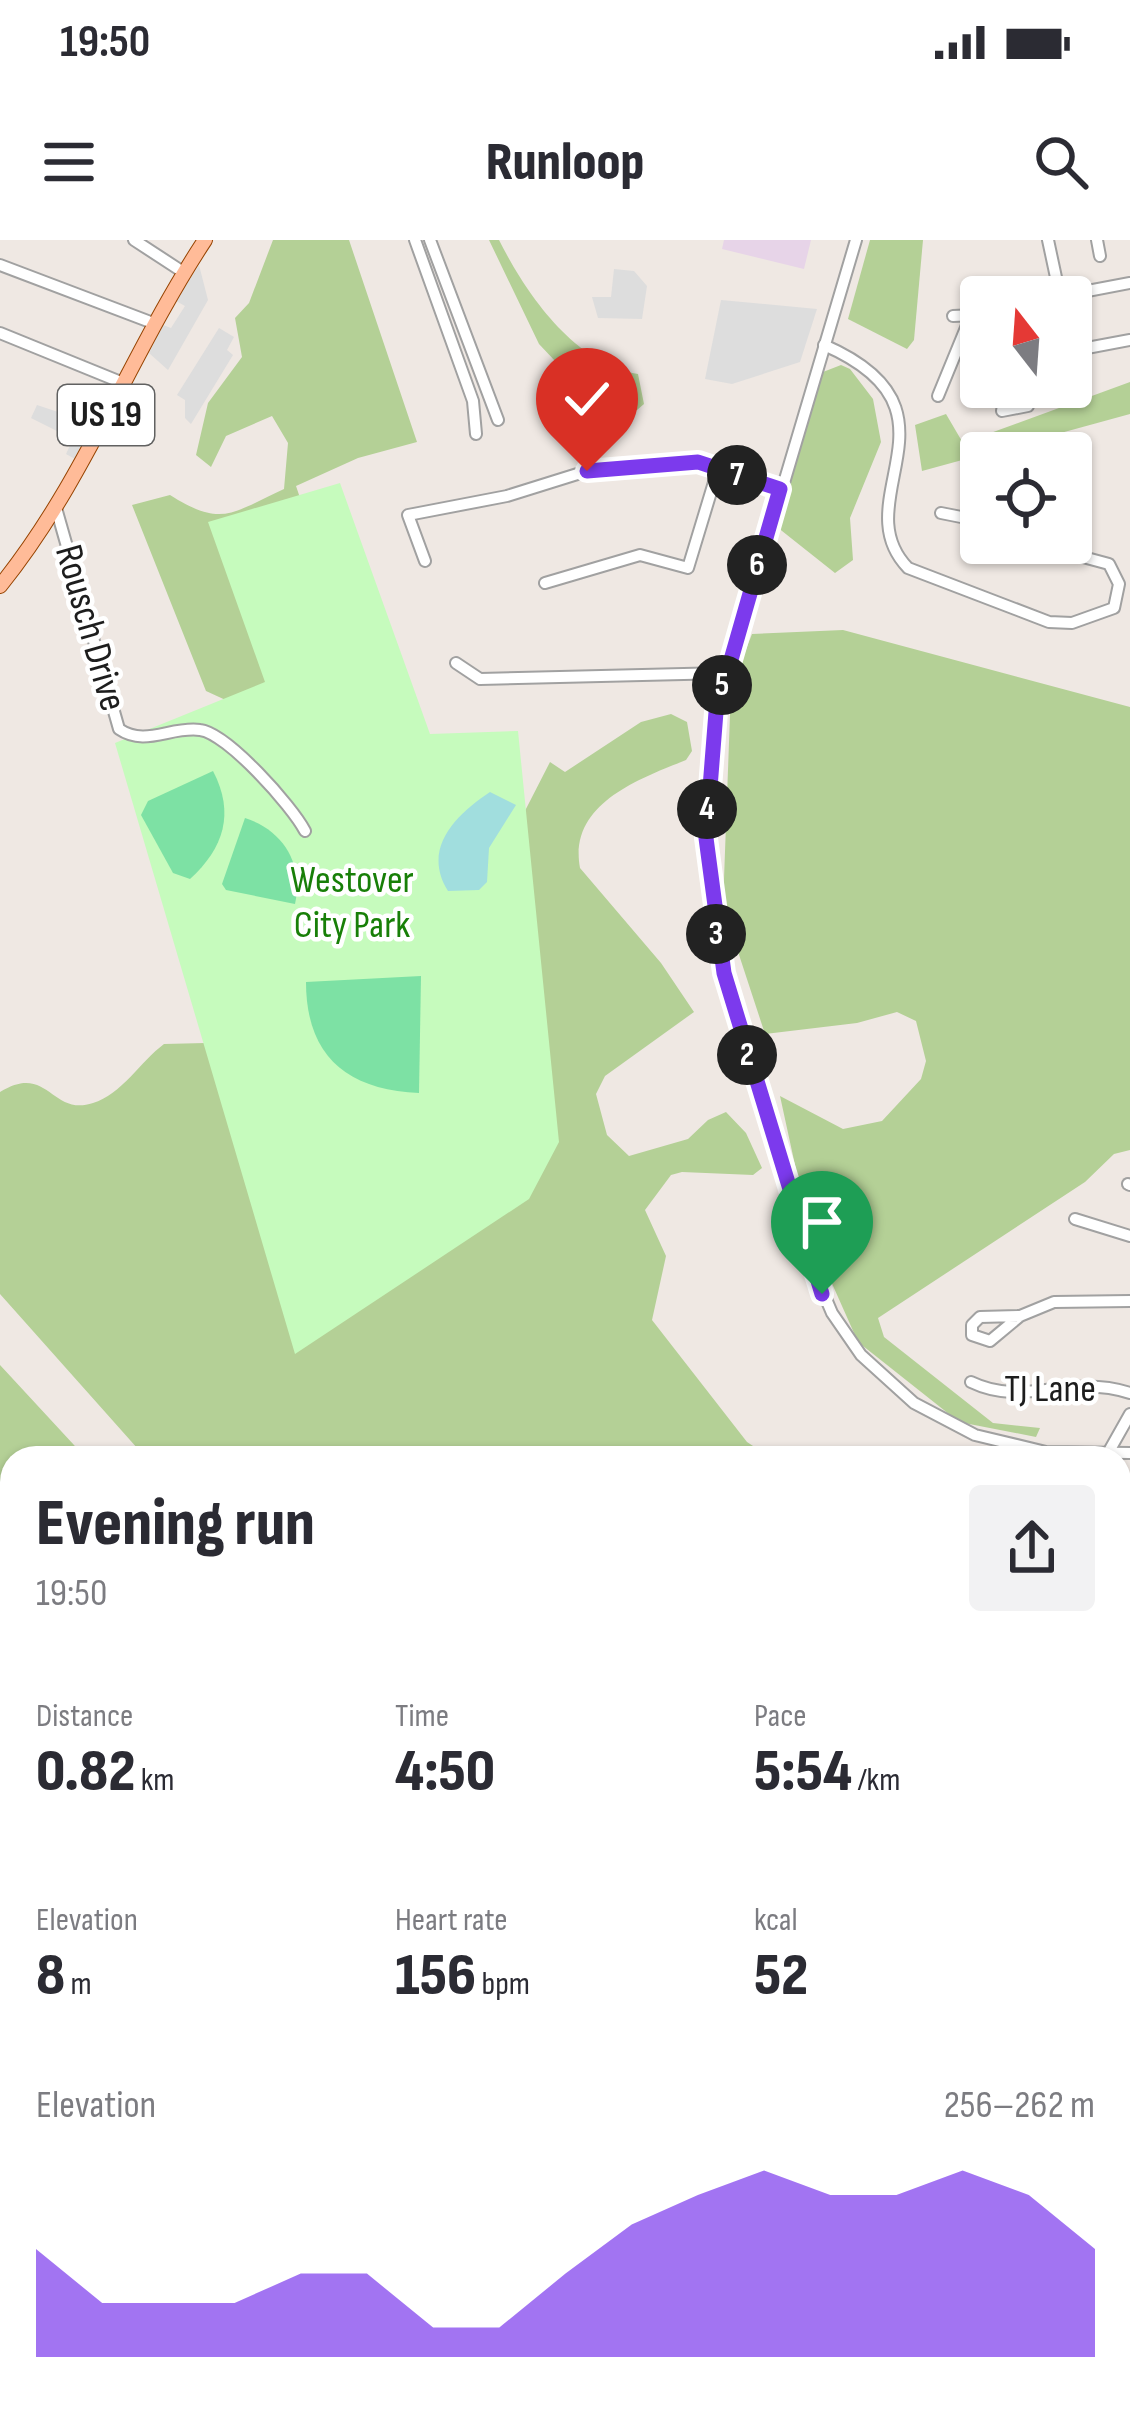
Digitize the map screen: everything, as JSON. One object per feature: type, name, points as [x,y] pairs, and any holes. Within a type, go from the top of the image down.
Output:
[{"type":"main road","name":"US 19","points":[[0,586],[56,508],[153,323],[205,240]]},
{"type":"street","points":[[134,240],[184,272]]},
{"type":"street","points":[[415,240],[473,401],[476,434]]},
{"type":"street","points":[[430,240],[498,420]]},
{"type":"street","points":[[856,240],[723,678],[707,786],[714,928],[822,1294],[878,1373],[936,1417],[1014,1446]]},
{"type":"street","points":[[1048,240],[1054,276]]},
{"type":"street","points":[[1097,240],[1100,256]]},
{"type":"street","points":[[0,265],[153,323]]},
{"type":"street","points":[[1092,290],[1130,283]]},
{"type":"street","points":[[953,316],[960,316]]},
{"type":"street","points":[[0,333],[123,382]]},
{"type":"street","points":[[1092,347],[1130,340]]},
{"type":"street","points":[[824,345],[858,361],[894,396],[900,422],[892,538],[908,568],[1049,622],[1072,623],[1114,608],[1119,584],[1109,563],[1092,559]]},
{"type":"street","points":[[938,396],[960,351]]},
{"type":"street","points":[[425,561],[408,515],[507,496],[598,469],[688,461],[780,489]]},
{"type":"street","points":[[545,583],[640,555],[688,568],[718,469]]},
{"type":"street","name":"Rousch Drive","points":[[56,508],[119,729],[141,739],[179,730],[215,734],[296,813],[305,831]]},
{"type":"street","points":[[941,513],[960,517]]},
{"type":"street","points":[[456,664],[480,679],[697,674],[723,678]]},
{"type":"street","points":[[1075,1219],[1130,1236]]},
{"type":"street","points":[[1020,1316],[1070,1299],[1130,1301]]},
{"type":"street","name":"TJ Lane","points":[[971,1382],[1009,1396],[1077,1383],[1130,1394]]},
{"type":"street","points":[[1112,1446],[1130,1414]]},
{"type":"shaded area","points":[[724,240],[811,240],[804,269],[722,249]]},
{"type":"shaded area","points":[[199,265],[208,300],[168,370],[149,353],[163,325],[171,328],[185,306],[176,301]]},
{"type":"shaded area","points":[[614,269],[634,271],[647,286],[642,319],[598,318],[592,297],[611,297]]},
{"type":"shaded area","points":[[721,300],[817,309],[800,362],[732,384],[705,379]]},
{"type":"shaded area","points":[[219,328],[234,337],[227,350],[233,355],[191,424],[185,418],[185,400],[177,395]]},
{"type":"shaded area","points":[[71,390],[99,402],[75,459],[66,454],[73,439],[31,418],[37,405],[58,412]]},
{"type":"green space","points":[[273,240],[349,240],[417,442],[358,458],[296,486],[315,542],[368,588],[243,708],[206,691],[132,505],[170,495],[202,511],[227,513],[284,489],[288,443],[272,416],[226,436],[211,467],[196,455],[208,403],[242,357],[235,318],[249,303]]},
{"type":"green space","points":[[489,240],[499,240],[538,304],[573,341],[593,356],[638,374],[644,404],[637,410],[589,397],[539,344]]},
{"type":"green space","points":[[870,240],[923,240],[914,340],[907,349],[848,319]]},
{"type":"green space","points":[[841,365],[850,369],[873,399],[881,442],[850,518],[853,560],[835,573],[777,527],[823,372]]},
{"type":"green space","points":[[1130,382],[1130,414],[1064,432],[993,432],[1059,408],[1092,408],[1092,396]]},
{"type":"green space","points":[[946,414],[960,438],[960,461],[922,471],[915,425]]},
{"type":"green space","name":"Westover City Park","points":[[340,483],[430,734],[518,731],[559,1142],[529,1199],[295,1354],[115,743],[265,682],[208,522]]},
{"type":"green space","points":[[843,630],[1130,707],[1130,1150],[1114,1154],[1085,1182],[878,1318],[884,1337],[993,1423],[1040,1428],[1036,1437],[959,1422],[858,1342],[810,1234],[780,1096],[843,1129],[882,1121],[921,1079],[926,1061],[916,1021],[897,1012],[857,1023],[765,1034],[723,906],[731,688],[752,634]]},
{"type":"green space","points":[[671,714],[687,722],[692,751],[686,760],[629,786],[596,811],[579,846],[580,868],[661,963],[694,1012],[605,1076],[596,1094],[607,1135],[629,1156],[688,1139],[708,1120],[726,1112],[746,1133],[762,1168],[753,1175],[671,1175],[645,1210],[666,1256],[652,1320],[753,1446],[135,1446],[0,1294],[0,1092],[29,1083],[68,1103],[93,1103],[122,1085],[164,1044],[205,1043],[506,848],[550,762],[565,772],[641,722]]},
{"type":"green space","points":[[213,771],[223,801],[222,829],[211,855],[190,879],[173,873],[141,815],[148,801]]},
{"type":"green space","points":[[245,818],[270,831],[288,850],[296,875],[295,904],[226,890],[222,884]]},
{"type":"green space","points":[[421,976],[419,1093],[371,1085],[335,1064],[313,1030],[306,982]]},
{"type":"green space","points":[[0,1365],[75,1446],[0,1446]]},
{"type":"water","points":[[490,792],[516,805],[489,848],[487,882],[479,890],[448,891],[439,860],[446,834]]},
{"type":"route","points":[[587,471],[688,461],[780,489],[716,712],[706,838],[714,928],[724,973],[822,1294]]}]
